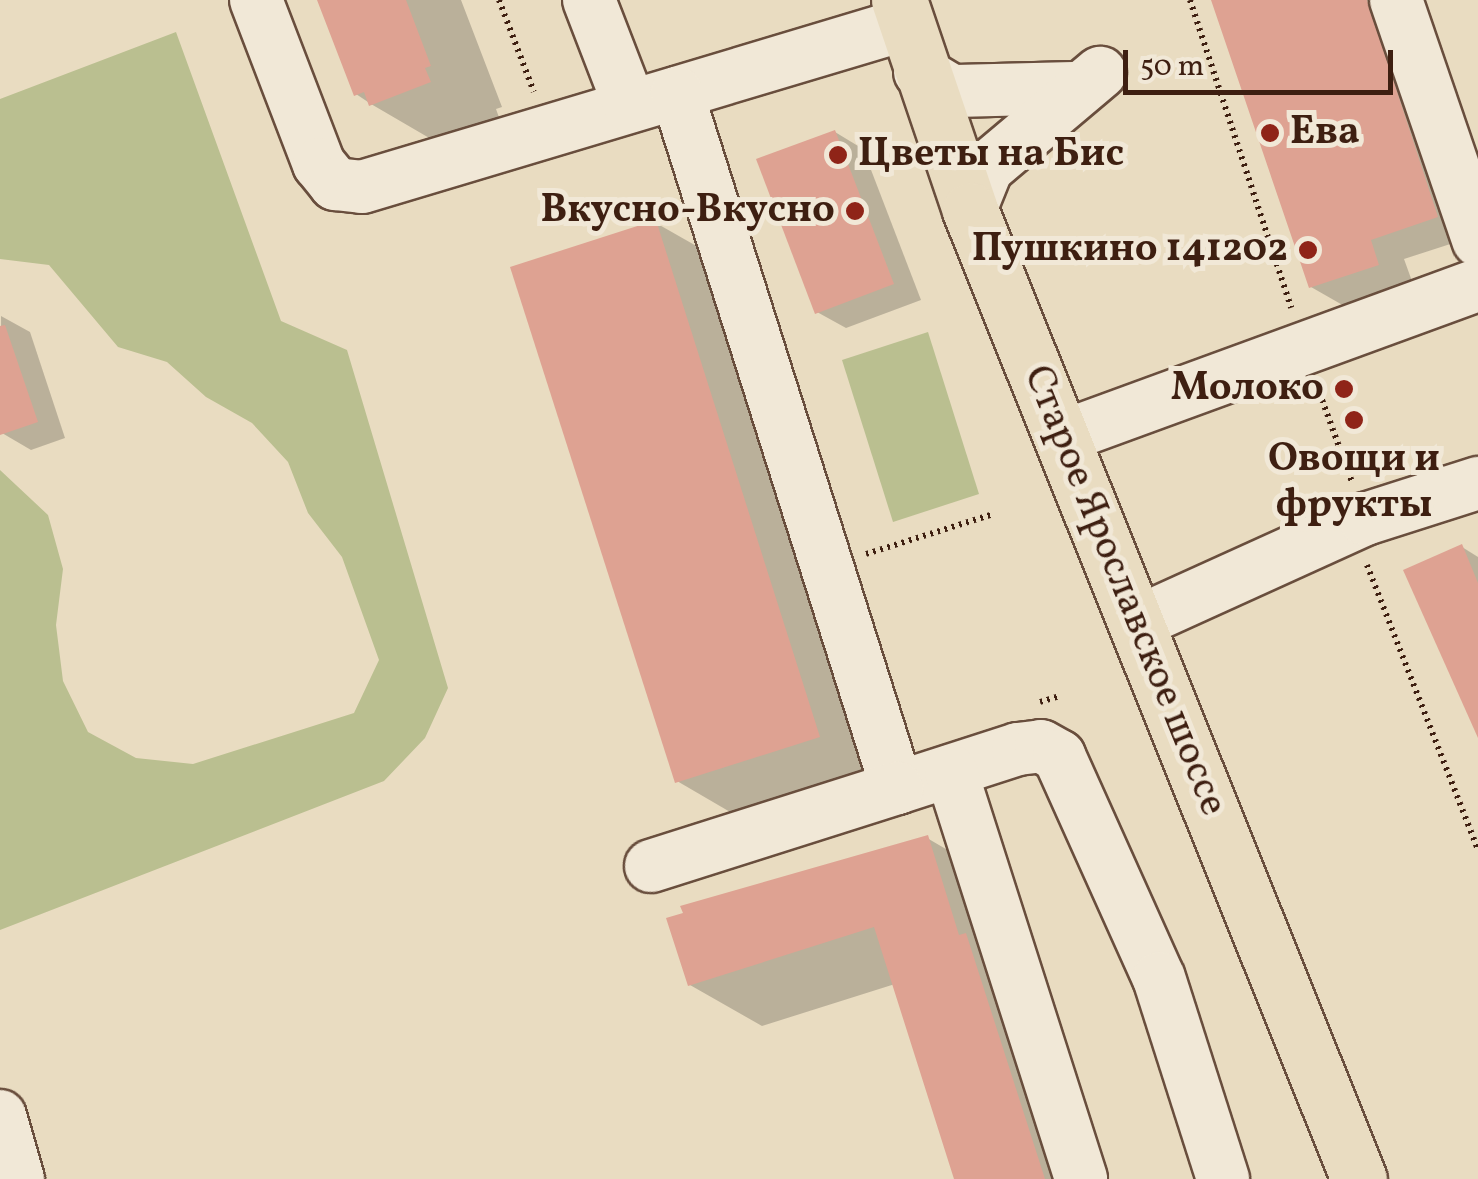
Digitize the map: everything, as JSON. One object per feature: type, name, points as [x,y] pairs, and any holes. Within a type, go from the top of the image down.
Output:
[{"type":"main road","name":"Старое Ярославское шоссе","points":[[908,32],[970,210],[1358,1179]]},
{"type":"street","points":[[256,0],[319,164],[335,184],[362,187],[654,100],[908,32],[952,90],[1088,81],[988,168],[970,210]]},
{"type":"street","points":[[589,0],[654,100],[827,567],[898,788]]},
{"type":"street","points":[[1396,0],[1478,240]]},
{"type":"street","points":[[1062,437],[1478,285]]},
{"type":"street","points":[[1136,623],[1365,520],[1478,483]]},
{"type":"street","points":[[651,866],[951,770],[1041,746],[1059,756],[1159,978],[1223,1179]]},
{"type":"street","points":[[951,770],[1081,1179]]},
{"type":"street","points":[[0,1116],[18,1179]]},
{"type":"path","points":[[499,0],[550,131]]},
{"type":"path","points":[[1190,0],[1303,346],[1365,520],[1358,542],[1478,850]]},
{"type":"path","points":[[827,567],[994,514]]},
{"type":"green space","points":[[176,32],[281,321],[347,350],[448,688],[425,738],[384,781],[0,930],[0,470],[48,515],[63,569],[56,625],[63,681],[88,732],[136,758],[193,764],[354,713],[379,660],[342,557],[308,513],[288,462],[252,423],[206,397],[167,362],[118,347],[49,265],[0,259],[0,99]]},
{"type":"green space","points":[[928,332],[979,494],[893,522],[842,360]]},
{"type":"building","points":[[317,0],[406,0],[431,66],[425,68],[431,82],[369,106],[364,92],[354,96]]},
{"type":"building","points":[[1211,0],[1367,0],[1438,217],[1371,240],[1379,265],[1309,288]]},
{"type":"building","points":[[835,130],[894,284],[815,314],[756,159]]},
{"type":"building","points":[[656,220],[820,737],[675,783],[510,267]]},
{"type":"building","points":[[5,325],[38,422],[0,435],[0,326]]},
{"type":"building","points":[[1462,544],[1478,583],[1478,738],[1403,570]]},
{"type":"building","points":[[928,835],[959,935],[966,933],[1045,1179],[954,1179],[874,927],[688,986],[666,918],[683,913],[680,906]]},
{"type":"place","name":"Ева","points":[[1270,133]]},
{"type":"place","name":"Цветы на Бис","points":[[838,155]]},
{"type":"place","name":"Вкусно-Вкусно","points":[[855,211]]},
{"type":"place","name":"Пушкино 141202","points":[[1308,250]]},
{"type":"place","name":"Молоко","points":[[1344,389]]},
{"type":"place","name":"Овощи и фрукты","points":[[1354,420]]}]
